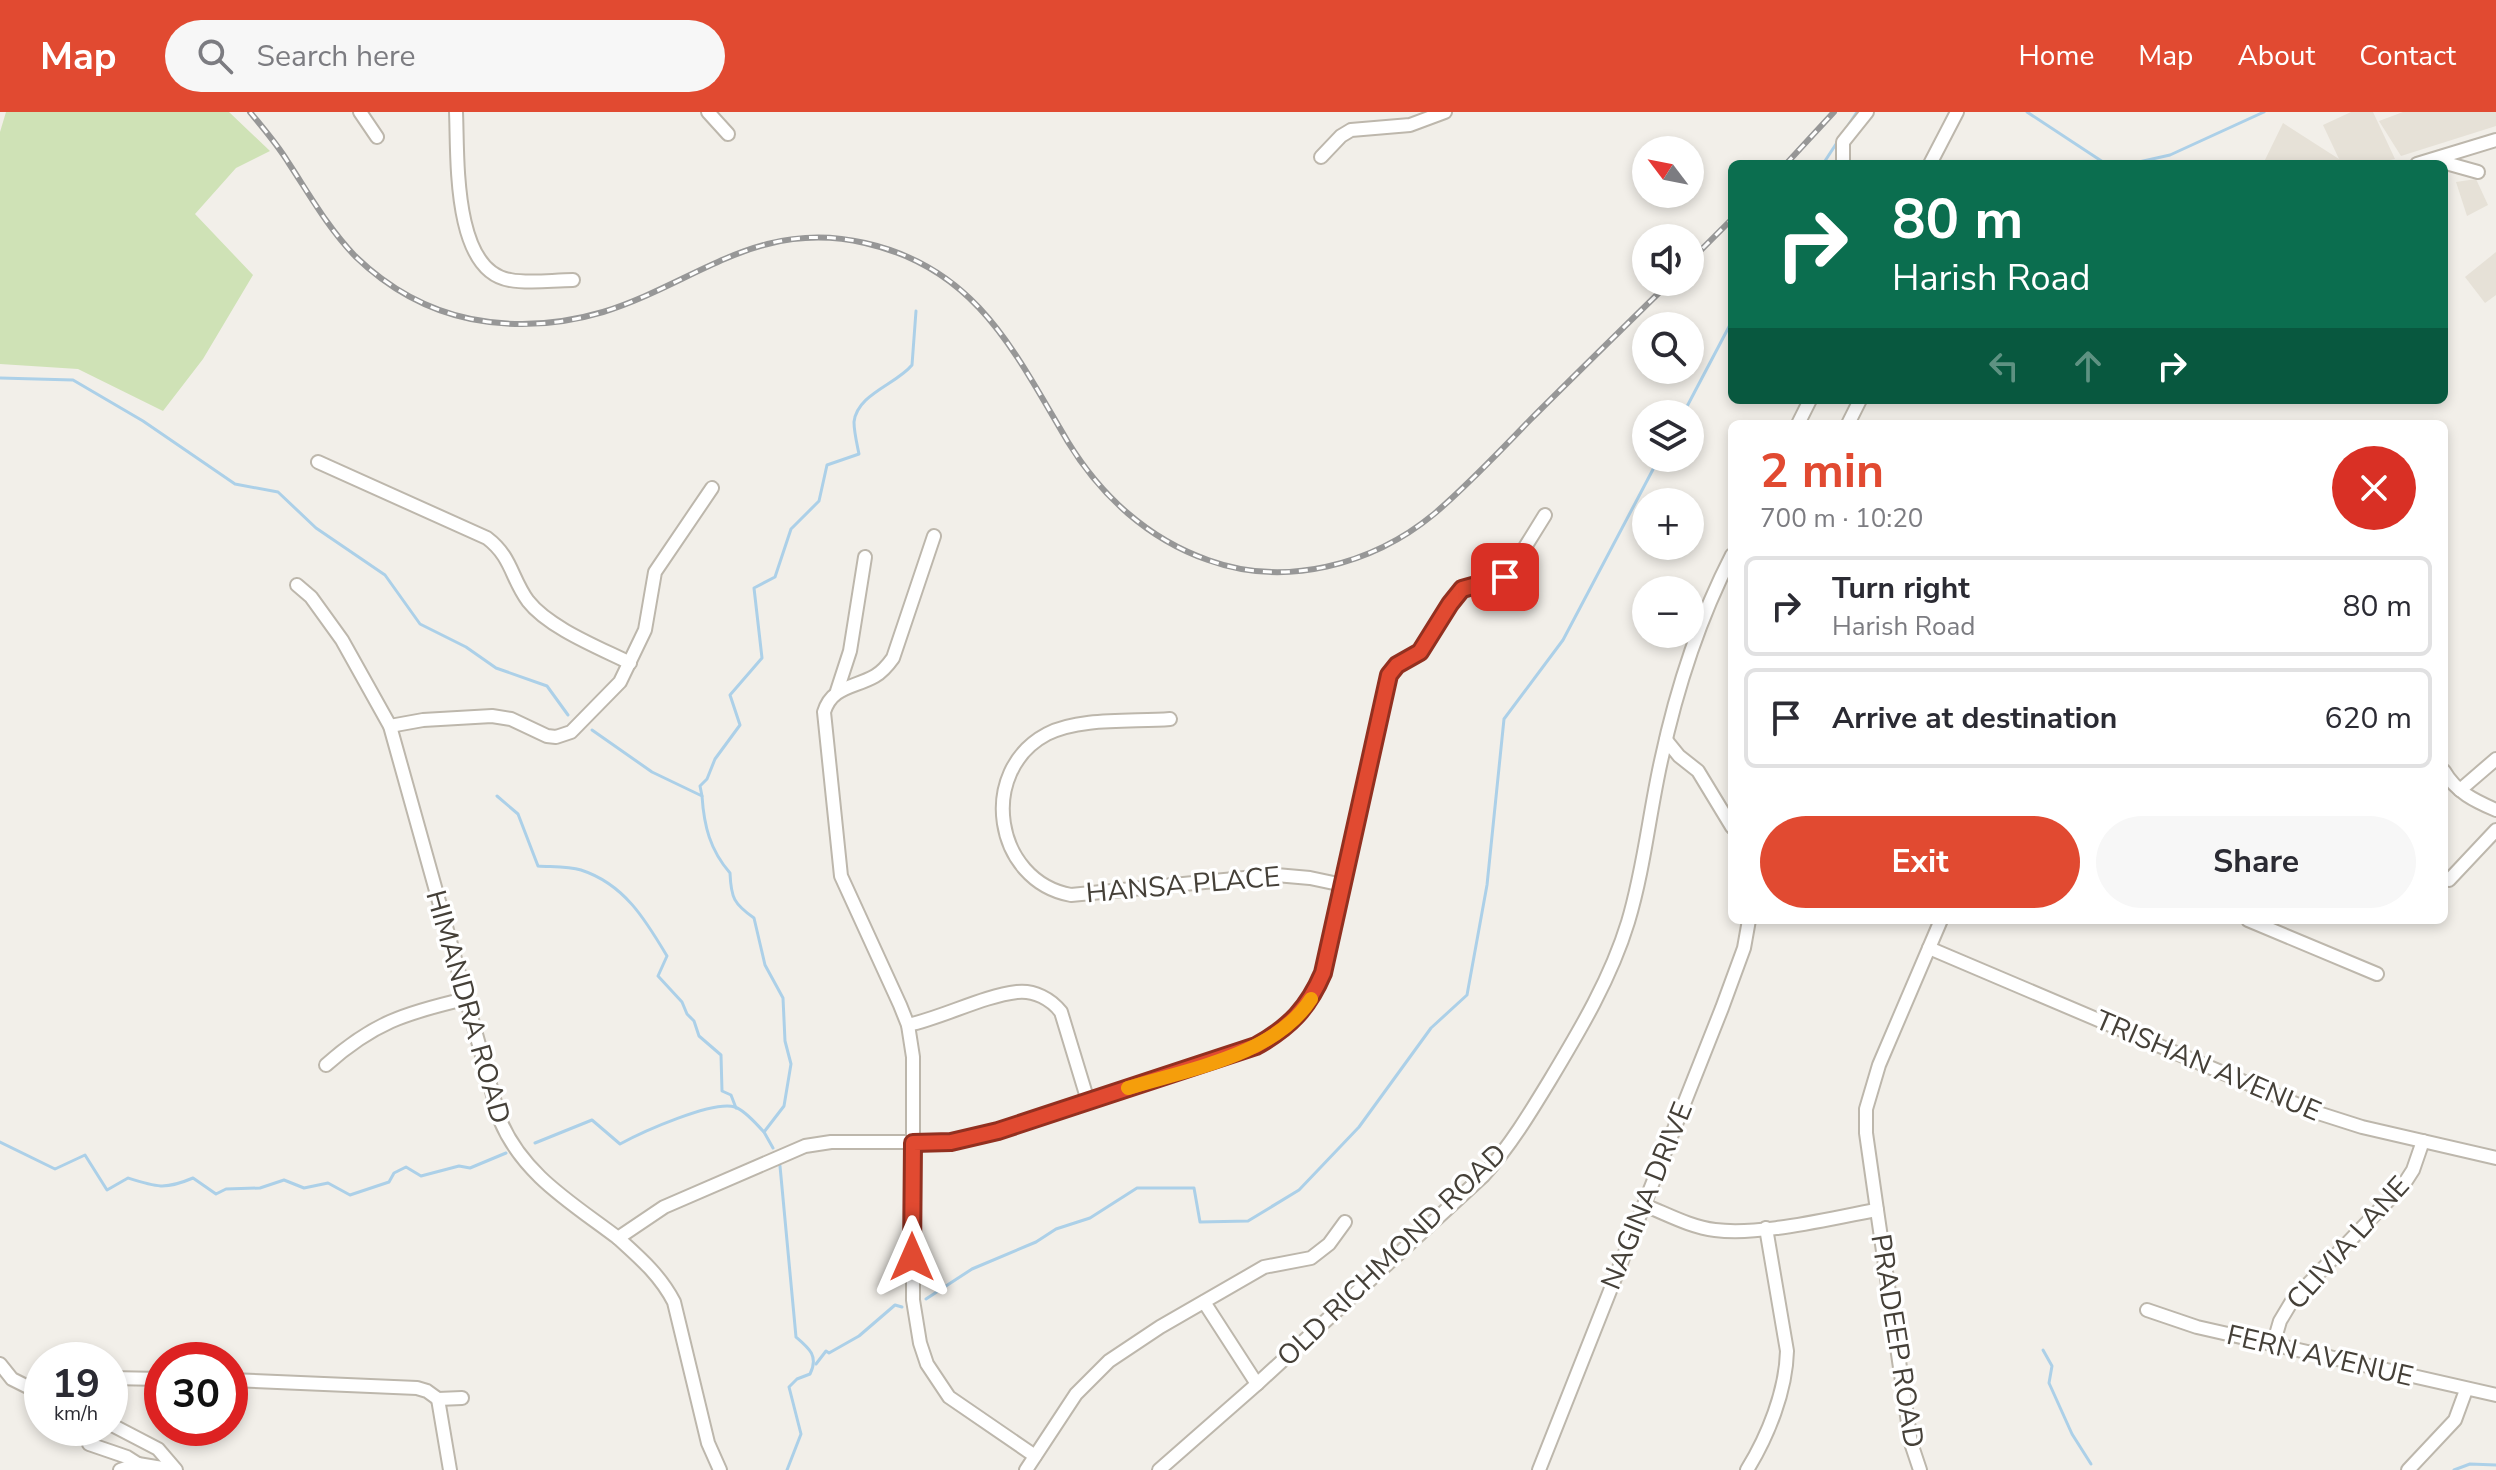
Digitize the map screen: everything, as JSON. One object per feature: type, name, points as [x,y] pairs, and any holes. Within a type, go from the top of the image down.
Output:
[{"type":"street","points":[[360,112],[377,137]]},
{"type":"street","points":[[456,112],[462,209],[471,242],[481,262],[510,281],[573,280]]},
{"type":"street","points":[[708,112],[728,134]]},
{"type":"street","points":[[1321,157],[1351,130],[1410,125],[1445,112]]},
{"type":"street","points":[[1843,160],[1843,142],[1867,112]]},
{"type":"street","points":[[1932,160],[1957,112]]},
{"type":"street","points":[[2432,160],[2496,140]]},
{"type":"street","points":[[2448,164],[2478,172]]},
{"type":"street","points":[[318,462],[487,538],[504,553],[519,585],[536,609],[562,627],[630,663]]},
{"type":"street","points":[[390,726],[423,720],[492,716],[511,719],[547,736],[571,732],[620,682],[645,630],[655,572],[712,488]]},
{"type":"street","points":[[618,1238],[664,1207],[805,1146],[831,1142],[951,1142],[998,1131],[1256,1046],[1295,1019],[1314,995],[1323,973],[1393,668],[1420,652],[1462,589],[1495,582],[1509,573],[1545,515]]},
{"type":"street","points":[[837,691],[872,678],[893,658],[934,536]]},
{"type":"street","points":[[865,557],[850,651],[837,691],[824,712],[841,876],[908,1025],[913,1057],[915,1322],[927,1364],[949,1397],[1035,1456]]},
{"type":"street","name":"OLD RICHMOND ROAD","points":[[1159,1470],[1484,1175],[1525,1121],[1563,1059],[1614,961],[1641,871],[1666,740],[1684,671],[1728,565]]},
{"type":"street","name":"HIMANDRA ROAD","points":[[297,585],[311,597],[342,640],[390,726],[465,999],[508,1139],[537,1176],[618,1238],[647,1264],[670,1293],[677,1311],[709,1449],[720,1470]]},
{"type":"street","name":"HANSA PLACE","points":[[1170,719],[1070,726],[1045,736],[1021,756],[1006,784],[1002,813],[1014,854],[1030,875],[1052,890],[1071,895],[1276,875],[1343,885]]},
{"type":"street","points":[[1666,740],[1679,756],[1698,771],[1728,820]]},
{"type":"street","points":[[2460,790],[2496,759]]},
{"type":"street","points":[[2448,776],[2472,800],[2496,810]]},
{"type":"street","points":[[2449,880],[2496,830]]},
{"type":"street","name":"NAGINA DRIVE","points":[[1539,1470],[1736,972],[1748,924]]},
{"type":"street","points":[[1877,1210],[1866,1133],[1866,1109],[1879,1065],[1939,924]]},
{"type":"street","points":[[2258,924],[2377,974]]},
{"type":"street","name":"TRISHAN AVENUE","points":[[1929,948],[2315,1112],[2362,1127],[2496,1158]]},
{"type":"street","points":[[908,1025],[1019,992],[1040,996],[1055,1004],[1061,1012],[1088,1101]]},
{"type":"street","points":[[326,1065],[342,1050],[385,1022],[409,1012],[465,999]]},
{"type":"street","name":"CLIVIA LANE","points":[[2273,1345],[2280,1321],[2292,1301],[2404,1184],[2413,1170],[2423,1141]]},
{"type":"street","name":"PRADEEP ROAD","points":[[1644,1205],[1713,1230],[1766,1228],[1877,1210],[1911,1443],[1920,1470]]},
{"type":"street","points":[[1026,1470],[1076,1394],[1109,1361],[1129,1346],[1264,1267],[1311,1258],[1329,1244],[1345,1222]]},
{"type":"street","points":[[1747,1470],[1763,1441],[1787,1367],[1766,1228]]},
{"type":"street","points":[[1204,1302],[1257,1384]]},
{"type":"street","name":"FERN AVENUE","points":[[2147,1310],[2197,1327],[2496,1395]]},
{"type":"street","points":[[0,1364],[12,1379],[24,1386]]},
{"type":"street","points":[[248,1381],[417,1388],[438,1399],[462,1398]]},
{"type":"street","points":[[2408,1470],[2455,1420],[2466,1390]]},
{"type":"street","points":[[438,1399],[450,1470]]},
{"type":"street","points":[[128,1432],[158,1449],[175,1470]]},
{"type":"street","points":[[95,1446],[138,1464],[175,1470]]},
{"type":"street","points":[[120,1470],[138,1464]]},
{"type":"shaded area","points":[[2351,112],[2373,112],[2395,159],[2265,160],[2283,123],[2339,159],[2323,125]]},
{"type":"shaded area","points":[[2403,112],[2496,112],[2496,126],[2401,156],[2379,121]]},
{"type":"shaded area","points":[[2476,179],[2488,205],[2467,216],[2456,182]]},
{"type":"shaded area","points":[[2496,252],[2496,295],[2485,303],[2465,277]]},
{"type":"green space","points":[[6,112],[229,112],[270,151],[236,168],[195,214],[253,275],[203,359],[163,411],[78,369],[0,364],[0,132]]},
{"type":"waterway","points":[[1826,160],[1857,112]]},
{"type":"waterway","points":[[2027,112],[2100,160]]},
{"type":"waterway","points":[[2148,160],[2170,155],[2264,112]]},
{"type":"waterway","points":[[702,796],[700,786],[740,725],[730,695],[762,658],[754,588],[775,577],[791,529],[819,501],[827,465],[859,454],[854,422],[862,404],[912,365],[916,311]]},
{"type":"waterway","points":[[1690,400],[1728,329]]},
{"type":"waterway","points":[[0,378],[73,380],[143,421],[235,484],[278,492],[316,528],[385,575],[420,624],[466,647],[496,668],[547,686],[568,715]]},
{"type":"waterway","points":[[926,1299],[972,1269],[1036,1242],[1056,1229],[1090,1218],[1137,1188],[1194,1188],[1200,1222],[1248,1221],[1299,1190],[1359,1127],[1431,1028],[1467,995],[1487,885],[1504,719],[1563,640],[1652,472]]},
{"type":"waterway","points":[[592,730],[652,772],[702,796],[706,827],[713,846],[730,873],[735,900],[754,918],[765,965],[783,998],[785,1041],[791,1064],[784,1106],[764,1132],[773,1148]]},
{"type":"waterway","points":[[497,796],[518,814],[538,866],[565,867],[596,876],[632,904],[667,956],[658,976],[682,1002],[699,1036],[721,1055],[722,1091],[731,1095],[736,1108]]},
{"type":"waterway","points":[[535,1143],[592,1120],[620,1144],[678,1118],[725,1106],[743,1111],[764,1132]]},
{"type":"waterway","points":[[0,1142],[55,1169],[85,1155],[107,1190],[128,1178],[160,1186],[193,1178],[216,1194],[226,1189],[260,1188],[284,1180],[304,1188],[328,1183],[350,1195],[389,1182],[394,1173],[406,1167],[421,1176],[459,1166],[470,1168],[506,1153]]},
{"type":"waterway","points":[[780,1166],[796,1337],[813,1357],[810,1374],[797,1379],[789,1387],[801,1434],[787,1470]]},
{"type":"waterway","points":[[816,1364],[826,1351],[829,1353],[859,1336],[895,1305],[902,1307]]},
{"type":"waterway","points":[[2043,1350],[2052,1366],[2049,1383],[2072,1434],[2091,1464]]},
{"type":"waterway","points":[[2454,1470],[2470,1464],[2496,1465]]},
{"type":"railway","points":[[250,112],[279,149],[327,222],[355,256],[380,278],[408,296],[439,310],[471,319],[521,324],[587,316],[637,300],[729,257],[792,239],[827,238],[865,243],[904,255],[937,272],[989,318],[1030,377],[1081,462],[1128,513],[1146,528],[1186,551],[1237,568],[1267,572],[1327,567],[1383,547],[1410,532],[1471,480],[1656,296]]},
{"type":"railway","points":[[1790,160],[1834,112]]},
{"type":"railway","points":[[1704,247],[1728,223]]},
{"type":"slow traffic","points":[[1128,1088],[1256,1046],[1295,1019],[1311,999]]},
{"type":"route","points":[[912,1257],[913,1143],[951,1142],[998,1131],[1201,1065],[1256,1046],[1305,1009],[1323,973],[1389,675],[1397,665],[1420,652],[1462,589],[1505,577]]}]
